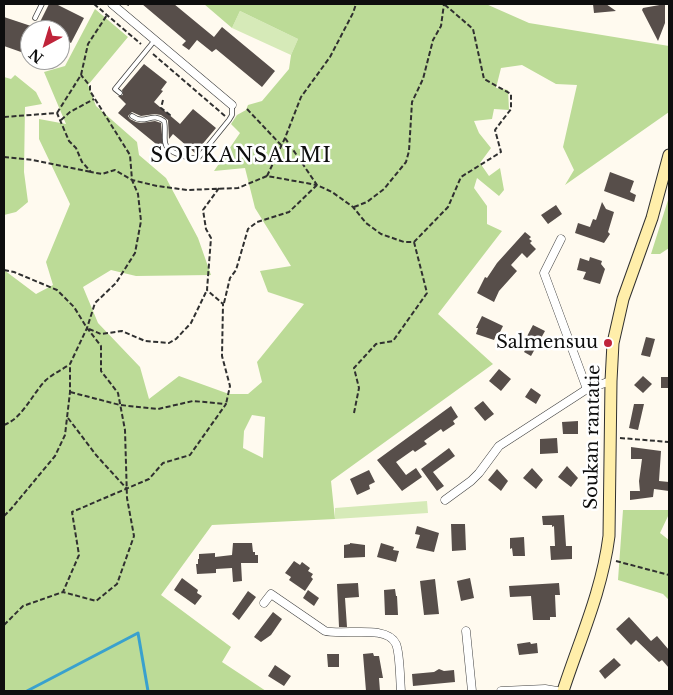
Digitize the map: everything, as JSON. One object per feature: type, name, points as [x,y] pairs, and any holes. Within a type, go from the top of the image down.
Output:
[{"type":"street","points":[[112,4],[232,106]]},
{"type":"street","name":"Soukan rantatie","points":[[563,691],[590,619],[606,561],[609,536],[613,343],[622,299],[652,218],[669,155]]},
{"type":"street","points":[[561,239],[544,274],[587,389]]},
{"type":"street","points":[[445,500],[479,473],[499,446],[587,389],[611,381]]},
{"type":"street","points":[[264,602],[271,594],[325,631],[332,633],[377,632],[391,638],[396,645],[401,691]]},
{"type":"street","points":[[466,631],[472,691]]},
{"type":"street","points":[[501,691],[545,689],[558,691]]},
{"type":"lane","points":[[35,18],[42,4]]},
{"type":"lane","points":[[120,93],[114,89],[155,40]]},
{"type":"lane","points":[[132,116],[143,120],[155,116],[162,120],[165,124],[165,144],[169,149],[179,154],[196,158],[200,157],[229,120],[232,115],[232,106]]},
{"type":"path","points":[[94,4],[229,120]]},
{"type":"path","points":[[97,7],[100,4]]},
{"type":"path","points":[[266,176],[286,138],[301,97],[330,57],[356,4]]},
{"type":"path","points":[[354,207],[367,202],[384,188],[406,162],[409,151],[412,102],[423,79],[433,40],[440,26],[444,4]]},
{"type":"path","points":[[4,157],[33,160],[102,174],[114,170],[132,180],[187,190],[238,188],[266,176],[317,185],[332,192],[354,207],[366,223],[381,234],[404,242],[414,242],[448,207],[461,177],[501,152],[495,130],[511,109],[511,94],[484,79],[473,29],[444,4]]},
{"type":"path","points":[[57,113],[81,75],[88,44],[107,15]]},
{"type":"path","points":[[4,516],[55,456],[65,435],[70,392],[70,364],[95,303],[116,282],[135,253],[141,221],[138,194],[132,180],[130,155],[94,99],[90,86],[81,75]]},
{"type":"path","points":[[60,121],[70,112],[94,99]]},
{"type":"path","points":[[162,100],[161,108],[170,115]]},
{"type":"path","points":[[247,109],[281,145]]},
{"type":"path","points":[[4,117],[57,113]]},
{"type":"path","points":[[57,113],[82,162],[91,172]]},
{"type":"path","points":[[286,138],[317,185]]},
{"type":"path","points":[[63,592],[79,555],[72,512],[150,479],[163,463],[190,455],[226,404],[230,386],[222,356],[223,304],[230,278],[236,270],[248,229],[257,222],[289,212],[317,185]]},
{"type":"path","points":[[86,328],[100,334],[122,331],[145,341],[169,343],[176,339],[191,323],[207,290],[211,238],[206,229],[203,210],[220,188]]},
{"type":"path","points":[[354,413],[359,388],[354,368],[376,344],[393,341],[427,293],[414,242]]},
{"type":"path","points":[[4,270],[14,272],[57,290],[74,307],[86,328],[101,346],[102,371],[118,393],[124,430],[127,498],[134,536],[117,584],[96,601],[63,592],[22,606],[4,625]]},
{"type":"path","points":[[207,290],[223,304]]},
{"type":"path","points":[[4,426],[10,423],[24,409],[46,380],[70,364]]},
{"type":"path","points":[[70,392],[120,405],[158,409],[193,400],[226,404]]},
{"type":"path","points":[[67,417],[96,455],[127,489]]},
{"type":"path","points":[[618,438],[669,442]]},
{"type":"path","points":[[612,560],[669,575]]},
{"type":"green space","points":[[204,4],[486,4],[529,23],[669,46],[669,112],[565,185],[574,170],[563,147],[577,85],[556,84],[522,65],[501,68],[496,88],[508,90],[509,110],[494,109],[492,119],[474,121],[479,133],[491,148],[480,163],[489,176],[500,168],[504,190],[499,196],[477,178],[474,188],[487,206],[487,224],[502,231],[438,314],[493,364],[331,481],[335,519],[212,525],[161,595],[231,647],[222,662],[266,691],[4,691],[4,270],[36,294],[53,285],[46,262],[70,204],[39,139],[39,119],[66,124],[44,72],[70,70],[70,56],[95,9],[128,37],[88,85],[96,106],[137,142],[139,155],[166,178],[198,238],[211,275],[136,276],[111,270],[83,287],[98,323],[140,367],[149,399],[179,376],[229,394],[248,394],[262,382],[257,362],[304,304],[268,292],[260,271],[291,266],[255,208],[245,168],[214,171],[240,133],[231,124],[237,115],[246,110],[248,105],[262,101],[289,69],[291,55],[298,39],[240,11],[232,28]],"holes":[[[252,415],[265,417],[263,458],[243,448],[244,431]]]},
{"type":"green space","points":[[240,11],[298,39],[291,55],[232,28]]},
{"type":"green space","points":[[15,75],[36,92],[42,104],[25,107],[24,172],[28,202],[16,212],[4,215],[4,77],[11,79]]},
{"type":"green space","points":[[669,197],[669,248],[660,254],[651,254]]},
{"type":"green space","points":[[427,501],[428,513],[335,519],[335,508]]},
{"type":"green space","points":[[623,510],[669,510],[660,533],[669,540],[669,600],[663,594],[618,580]]},
{"type":"building","points":[[49,4],[56,4],[84,18],[71,43],[70,20],[41,20]]},
{"type":"building","points":[[142,4],[174,4],[214,37],[222,27],[275,71],[262,87],[216,49],[212,52],[197,40],[189,50],[182,45],[186,41]]},
{"type":"building","points":[[593,4],[606,4],[616,11],[594,13]]},
{"type":"building","points":[[665,4],[665,23],[658,41],[642,10],[643,8]]},
{"type":"building","points":[[4,17],[20,22],[20,52],[4,46]]},
{"type":"building","points":[[144,64],[167,82],[161,90],[163,91],[154,102],[180,124],[193,109],[216,128],[195,153],[173,134],[169,139],[168,120],[161,115],[141,116],[132,112],[128,116],[136,122],[155,121],[161,123],[163,146],[161,148],[118,113],[126,104],[118,96],[123,95],[122,90]]},
{"type":"building","points":[[610,172],[634,181],[630,192],[636,195],[634,202],[604,191]]},
{"type":"building","points":[[602,202],[606,209],[614,212],[608,232],[610,234],[604,243],[575,233],[578,223],[590,227],[593,219],[596,220]]},
{"type":"building","points":[[556,205],[562,214],[548,224],[541,215]]},
{"type":"building","points":[[525,232],[531,237],[529,239],[532,241],[530,243],[536,249],[527,258],[522,253],[511,265],[517,271],[499,291],[494,302],[477,293],[485,277],[487,278],[497,263]]},
{"type":"building","points":[[590,257],[602,261],[601,264],[605,269],[600,284],[583,279],[586,272],[577,270],[580,258],[589,261]]},
{"type":"building","points":[[482,316],[503,326],[494,340],[476,334],[478,328],[476,328]]},
{"type":"building","points":[[533,325],[545,331],[531,356],[524,352],[529,343],[525,340]]},
{"type":"building","points":[[646,337],[655,339],[650,357],[641,355]]},
{"type":"building","points":[[499,369],[511,379],[501,391],[489,381]]},
{"type":"building","points":[[643,376],[652,384],[643,393],[634,385]]},
{"type":"building","points":[[661,377],[669,377],[669,388],[661,388]]},
{"type":"building","points":[[531,388],[541,395],[536,404],[525,397]]},
{"type":"building","points":[[483,401],[494,414],[485,421],[474,408]]},
{"type":"building","points":[[634,404],[644,404],[638,430],[629,428]]},
{"type":"building","points":[[451,406],[458,417],[453,421],[455,424],[443,432],[441,429],[424,441],[427,444],[415,452],[413,450],[396,462],[406,475],[416,468],[422,477],[402,491],[377,460]]},
{"type":"building","points":[[578,421],[578,434],[563,434],[562,422]]},
{"type":"building","points":[[557,438],[558,453],[540,454],[540,439]]},
{"type":"building","points":[[631,447],[661,451],[659,481],[669,482],[669,491],[654,489],[653,497],[630,500],[630,491],[640,491],[639,481],[642,459],[631,459]]},
{"type":"building","points":[[449,448],[455,456],[433,472],[444,486],[437,491],[421,469]]},
{"type":"building","points":[[567,466],[578,478],[571,487],[558,477]]},
{"type":"building","points":[[532,468],[543,480],[536,489],[523,478]]},
{"type":"building","points":[[497,469],[508,481],[501,491],[488,480]]},
{"type":"building","points":[[369,470],[375,482],[369,485],[370,489],[357,495],[350,479]]},
{"type":"building","points":[[564,515],[566,546],[572,546],[572,559],[551,560],[550,546],[555,546],[554,526],[543,525],[542,516]]},
{"type":"building","points":[[451,524],[465,524],[466,550],[452,551]]},
{"type":"building","points":[[417,526],[439,533],[434,552],[416,548],[420,535],[415,534]]},
{"type":"building","points":[[524,537],[525,556],[513,556],[512,548],[510,549],[510,538]]},
{"type":"building","points":[[233,543],[252,543],[253,552],[255,552],[255,555],[258,555],[258,563],[241,563],[242,581],[233,582],[232,568],[216,569],[216,573],[197,574],[196,564],[198,564],[199,554],[215,553],[215,557],[232,555]]},
{"type":"building","points":[[350,543],[365,545],[365,557],[344,558],[344,545]]},
{"type":"building","points":[[381,543],[394,547],[393,550],[399,551],[396,562],[377,557]]},
{"type":"building","points":[[294,561],[300,565],[302,562],[310,568],[308,571],[313,574],[311,577],[313,579],[305,591],[289,580],[291,577],[285,573]]},
{"type":"building","points":[[182,578],[198,590],[197,593],[202,596],[195,605],[174,590]]},
{"type":"building","points":[[470,578],[474,598],[461,601],[457,581]]},
{"type":"building","points":[[435,579],[439,614],[424,615],[420,581]]},
{"type":"building","points":[[358,583],[359,597],[345,598],[347,627],[339,627],[337,584]]},
{"type":"building","points":[[559,583],[560,595],[555,595],[556,617],[550,617],[550,620],[533,620],[531,596],[510,597],[509,586]]},
{"type":"building","points":[[395,589],[398,615],[385,615],[384,590]]},
{"type":"building","points":[[308,590],[319,598],[314,606],[303,598]]},
{"type":"building","points":[[248,591],[256,597],[239,620],[232,614]]},
{"type":"building","points":[[273,612],[282,619],[271,635],[261,642],[254,637]]},
{"type":"building","points":[[629,617],[651,641],[657,636],[669,650],[669,668],[662,660],[659,662],[636,640],[631,645],[616,629]]},
{"type":"building","points":[[530,642],[531,644],[537,643],[538,653],[519,655],[517,644]]},
{"type":"building","points":[[373,653],[374,656],[379,656],[383,678],[379,678],[380,691],[366,691],[363,654]]},
{"type":"building","points":[[327,654],[339,654],[339,667],[328,667]]},
{"type":"building","points":[[614,658],[621,665],[605,679],[599,671]]},
{"type":"building","points":[[275,665],[291,676],[284,686],[268,676]]},
{"type":"building","points":[[439,669],[444,671],[454,670],[455,682],[413,686],[412,674],[434,672]]},
{"type":"waterway","points":[[27,691],[138,633],[148,691]]},
{"type":"place","name":"Salmensuu","points":[[608,343]]},
{"type":"district","name":"SOUKANSALMI","points":[[241,156]]}]
